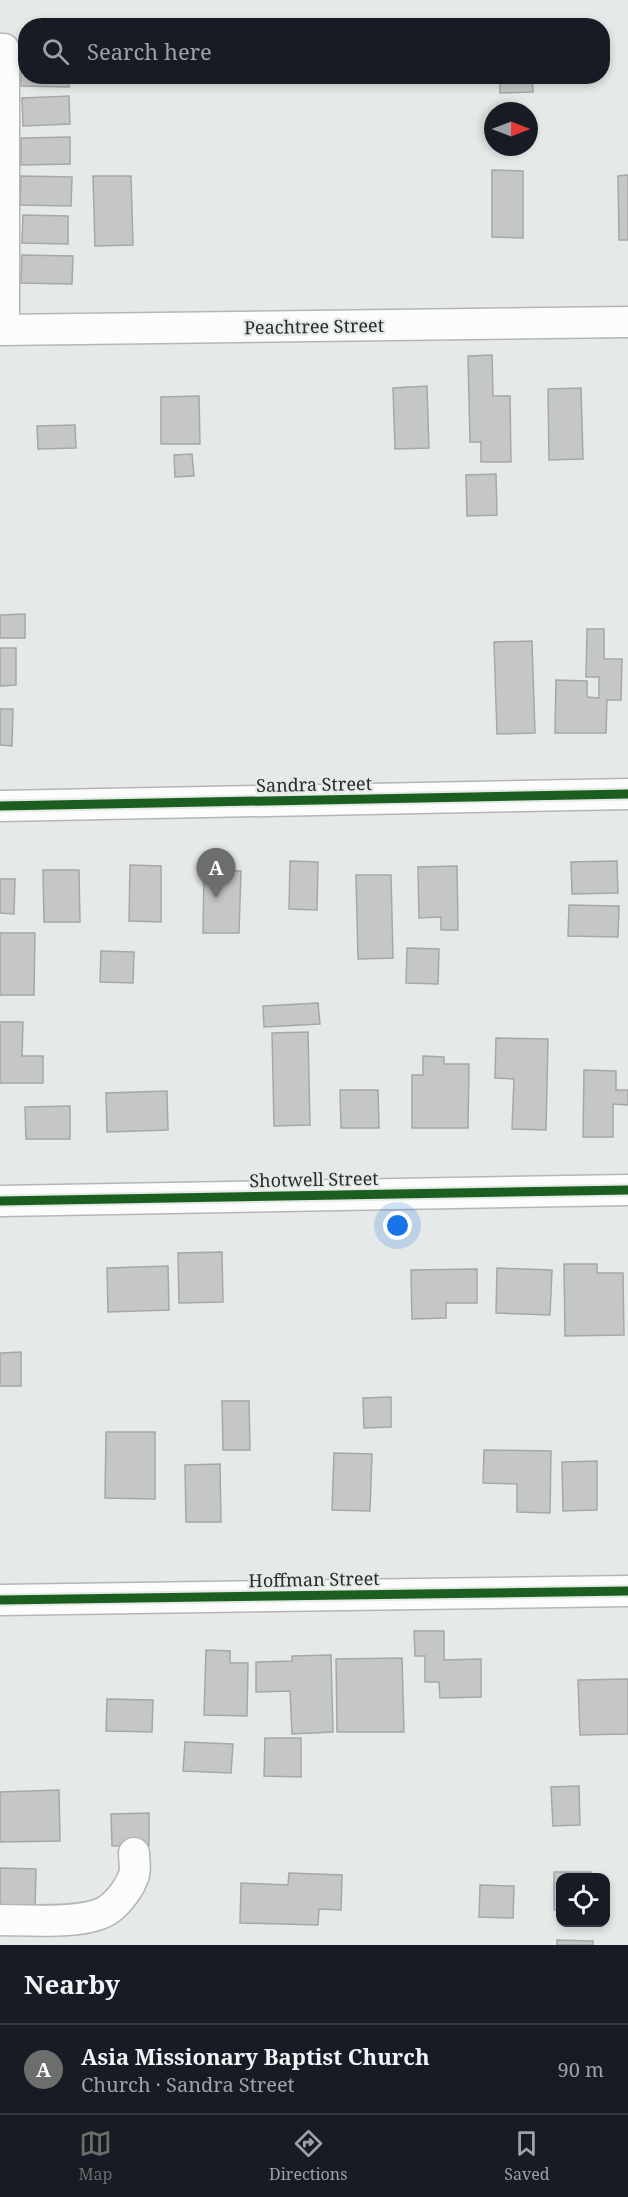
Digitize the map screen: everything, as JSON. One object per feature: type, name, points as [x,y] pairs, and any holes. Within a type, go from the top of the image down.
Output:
[{"type":"street","points":[[0,49],[4,49],[2,330]]},
{"type":"street","name":"Peachtree Street","points":[[2,330],[628,322]]},
{"type":"street","name":"Sandra Street","points":[[0,806],[628,794]]},
{"type":"street","name":"Shotwell Street","points":[[0,1201],[628,1190]]},
{"type":"street","name":"Hoffman Street","points":[[0,1600],[628,1591]]},
{"type":"street","points":[[0,1920],[68,1920],[90,1917],[109,1910],[135,1874],[134,1852]]},
{"type":"building","points":[[21,84],[69,84],[69,87],[21,86]]},
{"type":"building","points":[[500,84],[532,84],[533,92],[500,93]]},
{"type":"building","points":[[69,96],[70,124],[23,126],[22,98]]},
{"type":"building","points":[[70,137],[70,164],[21,165],[21,138]]},
{"type":"building","points":[[492,170],[523,171],[523,238],[492,237]]},
{"type":"building","points":[[628,175],[628,240],[619,240],[618,176]]},
{"type":"building","points":[[21,176],[72,177],[71,206],[20,205]]},
{"type":"building","points":[[93,176],[131,176],[133,245],[95,246]]},
{"type":"building","points":[[23,215],[68,216],[68,244],[22,243]]},
{"type":"building","points":[[22,255],[73,256],[72,284],[21,283]]},
{"type":"building","points":[[492,355],[493,396],[510,396],[511,462],[481,462],[481,442],[470,442],[468,356]]},
{"type":"building","points":[[427,386],[429,448],[395,449],[393,388]]},
{"type":"building","points":[[581,388],[583,459],[549,460],[548,389]]},
{"type":"building","points":[[199,396],[200,444],[161,444],[161,397]]},
{"type":"building","points":[[75,425],[76,448],[38,449],[37,426]]},
{"type":"building","points":[[192,454],[194,476],[175,477],[174,455]]},
{"type":"building","points":[[496,474],[497,515],[467,516],[466,475]]},
{"type":"building","points":[[25,614],[25,638],[0,638],[0,615]]},
{"type":"building","points":[[587,629],[604,629],[604,659],[622,659],[621,700],[607,700],[606,733],[555,733],[556,680],[587,681],[587,697],[599,698],[599,677],[586,677]]},
{"type":"building","points":[[532,641],[535,733],[497,734],[494,642]]},
{"type":"building","points":[[0,648],[16,648],[16,685],[0,686]]},
{"type":"building","points":[[0,709],[13,709],[12,746],[0,745]]},
{"type":"building","points":[[290,861],[318,862],[317,910],[289,909]]},
{"type":"building","points":[[617,861],[618,893],[572,894],[571,862]]},
{"type":"building","points":[[130,865],[161,866],[161,922],[129,921]]},
{"type":"building","points":[[457,866],[458,930],[441,930],[441,917],[419,918],[418,867]]},
{"type":"building","points":[[43,870],[79,870],[80,922],[44,922]]},
{"type":"building","points":[[204,870],[241,871],[239,933],[203,933]]},
{"type":"building","points":[[356,875],[391,875],[393,958],[358,959]]},
{"type":"building","points":[[0,879],[15,879],[14,914],[0,913]]},
{"type":"building","points":[[569,905],[619,906],[618,937],[568,936]]},
{"type":"building","points":[[0,933],[35,933],[34,995],[0,995]]},
{"type":"building","points":[[407,948],[439,949],[438,984],[406,983]]},
{"type":"building","points":[[101,951],[134,952],[133,983],[100,982]]},
{"type":"building","points":[[318,1003],[320,1024],[264,1027],[263,1006]]},
{"type":"building","points":[[0,1022],[23,1022],[22,1056],[43,1056],[43,1083],[0,1083]]},
{"type":"building","points":[[308,1032],[310,1125],[274,1126],[272,1033]]},
{"type":"building","points":[[496,1038],[548,1039],[546,1130],[512,1129],[514,1079],[495,1078]]},
{"type":"building","points":[[423,1056],[444,1057],[444,1064],[469,1064],[468,1128],[412,1128],[412,1075],[423,1075]]},
{"type":"building","points":[[584,1070],[616,1071],[616,1090],[628,1090],[628,1105],[613,1104],[613,1137],[583,1137]]},
{"type":"building","points":[[340,1090],[378,1090],[379,1128],[341,1128]]},
{"type":"building","points":[[167,1091],[168,1130],[107,1132],[106,1093]]},
{"type":"building","points":[[70,1106],[70,1139],[26,1139],[25,1107]]},
{"type":"building","points":[[222,1252],[223,1302],[179,1303],[178,1253]]},
{"type":"building","points":[[564,1264],[597,1264],[597,1273],[623,1273],[624,1335],[565,1336]]},
{"type":"building","points":[[168,1266],[169,1310],[108,1312],[107,1268]]},
{"type":"building","points":[[497,1268],[552,1270],[550,1315],[496,1313]]},
{"type":"building","points":[[477,1269],[477,1303],[446,1303],[446,1318],[412,1319],[411,1270]]},
{"type":"building","points":[[21,1352],[21,1386],[0,1386],[0,1353]]},
{"type":"building","points":[[391,1397],[391,1427],[364,1428],[363,1398]]},
{"type":"building","points":[[222,1401],[249,1401],[250,1450],[223,1450]]},
{"type":"building","points":[[106,1432],[155,1432],[155,1499],[105,1498]]},
{"type":"building","points":[[484,1450],[551,1451],[550,1513],[517,1512],[517,1484],[483,1483]]},
{"type":"building","points":[[334,1453],[372,1454],[370,1511],[332,1510]]},
{"type":"building","points":[[597,1461],[597,1510],[563,1511],[562,1462]]},
{"type":"building","points":[[220,1464],[221,1522],[186,1522],[185,1465]]},
{"type":"building","points":[[414,1631],[444,1631],[444,1660],[481,1659],[481,1697],[440,1698],[439,1682],[425,1682],[425,1656],[415,1656]]},
{"type":"building","points":[[206,1650],[230,1651],[230,1663],[248,1663],[247,1716],[204,1715]]},
{"type":"building","points":[[331,1655],[333,1732],[292,1734],[290,1691],[256,1692],[256,1662],[292,1661],[292,1656]]},
{"type":"building","points":[[402,1658],[404,1732],[337,1732],[336,1659]]},
{"type":"building","points":[[628,1679],[628,1734],[580,1735],[578,1680]]},
{"type":"building","points":[[107,1699],[153,1700],[152,1732],[106,1731]]},
{"type":"building","points":[[265,1738],[301,1738],[301,1777],[264,1776]]},
{"type":"building","points":[[185,1742],[233,1744],[231,1773],[183,1771]]},
{"type":"building","points":[[579,1786],[580,1825],[553,1826],[551,1787]]},
{"type":"building","points":[[59,1790],[60,1841],[0,1842],[0,1792]]},
{"type":"building","points":[[149,1813],[149,1845],[112,1846],[111,1814]]},
{"type":"building","points":[[0,1868],[36,1869],[35,1910],[0,1909]]},
{"type":"building","points":[[554,1872],[591,1872],[556,1873],[556,1910],[554,1910]]},
{"type":"building","points":[[289,1873],[342,1875],[341,1910],[319,1909],[318,1925],[240,1923],[241,1883],[288,1885]]},
{"type":"building","points":[[480,1885],[514,1886],[513,1918],[479,1917]]},
{"type":"building","points":[[557,1940],[593,1941],[593,1945],[557,1945]]},
{"type":"cycle path","points":[[0,806],[628,794]]},
{"type":"cycle path","points":[[0,1201],[628,1190]]},
{"type":"cycle path","points":[[0,1600],[628,1591]]},
{"type":"place","name":"Asia Missionary Baptist Church","points":[[216,898]]}]
